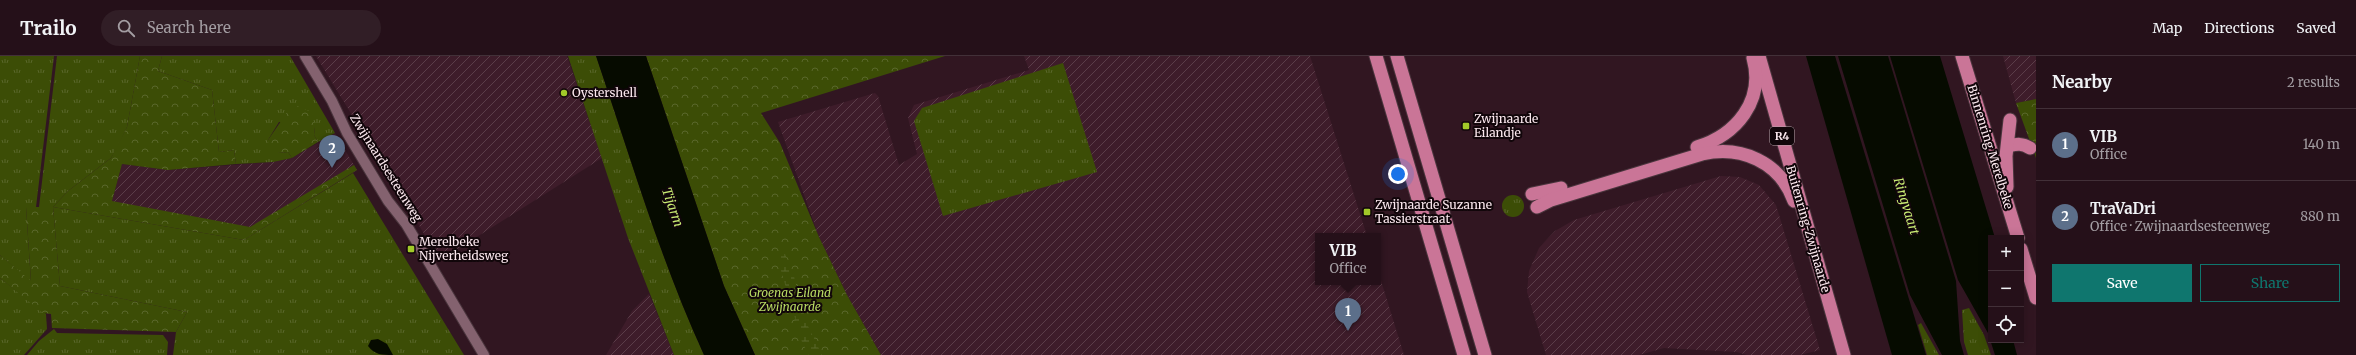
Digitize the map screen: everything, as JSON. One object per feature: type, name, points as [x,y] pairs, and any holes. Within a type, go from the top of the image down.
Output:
[{"type":"highway","points":[[1376,56],[1464,355]]},
{"type":"highway","points":[[1397,56],[1485,355]]},
{"type":"highway","points":[[1532,194],[1550,192],[1720,139],[1738,123],[1753,95],[1755,80],[1752,56]]},
{"type":"highway","name":"Buitenring-Zwijnaarde","points":[[1759,56],[1844,355]]},
{"type":"highway","name":"Binnenring Merelbeke","points":[[1962,56],[2017,235]]},
{"type":"highway","points":[[2008,205],[2005,166],[2010,120]]},
{"type":"highway","points":[[2008,146],[2017,144],[2030,148]]},
{"type":"highway","points":[[1537,207],[1550,200],[1702,154],[1727,151],[1748,154],[1770,167],[1786,184],[1795,205],[1805,216]]},
{"type":"highway","points":[[2024,259],[2036,298]]},
{"type":"main road","name":"Zwijnaardsesteenweg","points":[[305,56],[332,101],[347,133],[388,200],[406,224],[484,355]]},
{"type":"shaded area","points":[[316,56],[567,56],[602,158],[440,260]]},
{"type":"shaded area","points":[[1024,56],[1310,56],[1366,233],[1315,233],[1315,285],[1381,285],[1381,281],[1404,355],[881,355],[847,295],[819,237],[778,122],[875,93],[878,96],[899,165],[917,154],[908,118],[914,105],[1029,70]]},
{"type":"shaded area","points":[[2003,56],[2036,56],[2036,99],[2016,103]]},
{"type":"shaded area","points":[[335,133],[357,170],[244,240],[95,199],[112,201],[122,164],[168,170],[273,162],[292,158]]},
{"type":"shaded area","points":[[1721,176],[1740,177],[1759,185],[1776,205],[1820,350],[1800,355],[1747,355],[1737,352],[1664,348],[1639,355],[1546,355],[1527,292],[1529,271],[1539,248],[1555,231],[1574,220]]},
{"type":"shaded area","points":[[649,294],[674,355],[606,355],[632,311]]},
{"type":"green space","points":[[0,56],[54,56],[36,207],[26,207],[31,282],[0,255]]},
{"type":"green space","points":[[57,56],[140,56],[127,127],[118,146],[111,158],[68,191],[53,207],[39,207]]},
{"type":"green space","points":[[140,56],[162,56],[158,71],[212,90],[219,152],[234,150],[236,164],[168,170],[122,164],[112,201],[250,227],[354,165],[357,170],[244,240],[53,207],[68,191],[111,158],[127,127]]},
{"type":"green space","points":[[162,56],[290,56],[335,133],[318,142],[314,135],[315,127],[279,122],[268,140],[279,153],[288,152],[292,158],[273,162],[236,164],[234,150],[219,152],[212,90],[158,71]]},
{"type":"green space","points":[[568,56],[596,56],[659,245],[704,355],[674,355],[628,238]]},
{"type":"green space","name":"Groenas Eiland Zwijnaarde","points":[[646,56],[945,56],[761,113],[780,143],[819,237],[847,295],[881,355],[755,355],[724,286]]},
{"type":"green space","points":[[1063,63],[1097,172],[943,216],[914,121],[922,108]]},
{"type":"green space","points":[[2036,99],[2036,158],[2016,103]]},
{"type":"green space","points":[[298,106],[311,112],[315,127],[314,135],[318,142],[292,158],[288,152],[279,153],[269,149],[268,140],[288,111]]},
{"type":"green space","points":[[353,173],[464,355],[173,355],[176,332],[187,312],[60,286],[53,207],[244,240]]},
{"type":"green space","points":[[1513,195],[1521,198],[1524,206],[1521,214],[1513,217],[1505,214],[1502,206],[1505,198]]},
{"type":"green space","points":[[26,207],[53,207],[60,286],[187,312],[176,332],[52,328],[51,314],[43,313],[0,278],[0,255],[31,281]]},
{"type":"green space","points":[[785,254],[793,273],[806,322],[822,355],[809,355],[802,342],[777,257]]},
{"type":"green space","points":[[0,278],[46,314],[47,329],[24,355],[0,355]]},
{"type":"green space","points":[[1969,308],[1984,335],[1991,355],[1968,355],[1964,342],[1962,310]]},
{"type":"green space","points":[[1921,323],[1939,355],[1927,355],[1918,325]]},
{"type":"green space","points":[[54,329],[57,333],[163,335],[168,342],[167,355],[27,355],[39,341]]},
{"type":"water","name":"Tijarm","points":[[596,56],[646,56],[724,286],[755,355],[704,355],[659,245]]},
{"type":"water","points":[[1806,56],[1835,56],[1926,355],[1892,355]]},
{"type":"water","name":"Ringvaart","points":[[1838,56],[1888,56],[1956,281],[1960,341],[1964,355],[1942,355],[1910,295]]},
{"type":"water","points":[[1890,56],[1940,56],[1994,235],[1988,235],[1988,333],[1958,280]]},
{"type":"water","points":[[378,339],[387,344],[393,355],[379,354],[368,346],[371,340]]},
{"type":"water","points":[[1991,343],[2014,343],[2017,355],[1995,355]]},
{"type":"place","name":"Oystershell","points":[[564,93]]},
{"type":"place","name":"Zwijnaarde Eilandje","points":[[1466,126]]},
{"type":"place","name":"TraVaDri","points":[[332,168]]},
{"type":"place","name":"Zwijnaarde Suzanne Tassierstraat","points":[[1367,212]]},
{"type":"place","name":"Merelbeke Nijverheidsweg","points":[[411,249]]},
{"type":"place","name":"VIB","points":[[1348,331]]}]
